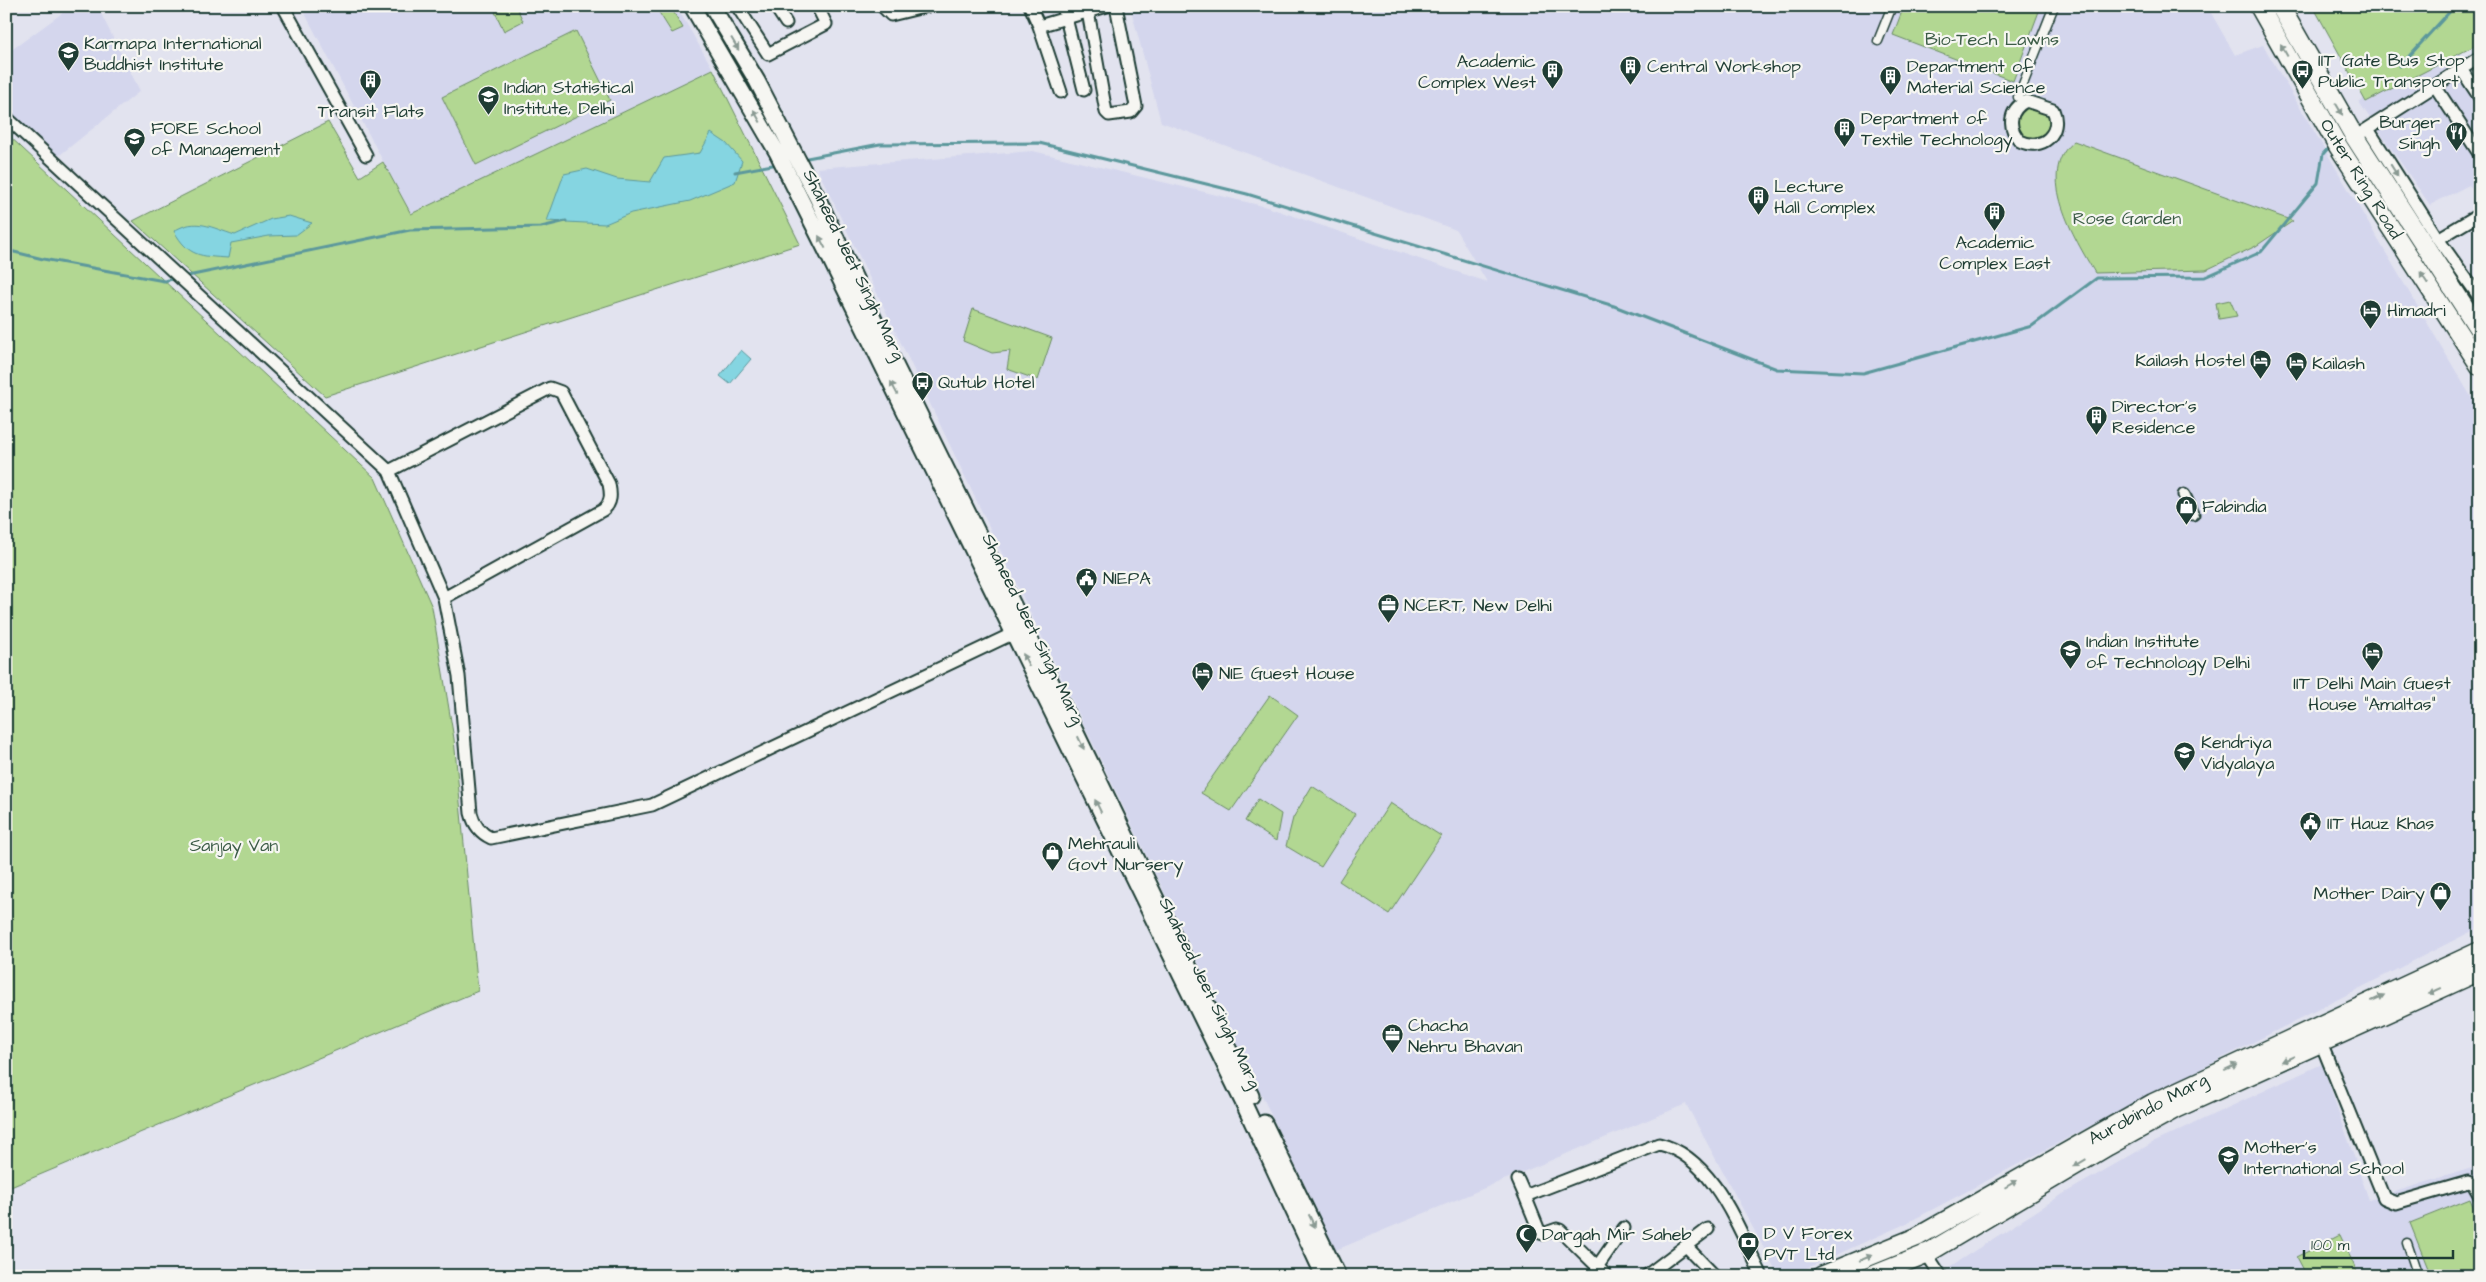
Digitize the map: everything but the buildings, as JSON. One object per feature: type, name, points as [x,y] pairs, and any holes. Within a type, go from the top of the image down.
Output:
[{"type":"main road","name":"Shaheed Jeet Singh Marg","points":[[692,6],[790,162],[1338,1276]]},
{"type":"main road","name":"Shaheed Jeet Singh Marg","points":[[712,6],[757,81],[790,162],[1012,634],[1244,1104],[1324,1276]]},
{"type":"main road","name":"Outer Ring Road","points":[[2259,6],[2338,146],[2480,366]]},
{"type":"main road","name":"Outer Ring Road","points":[[2280,6],[2397,189],[2476,319]]},
{"type":"main road","name":"Aurobindo Marg","points":[[1821,1276],[1917,1237],[2153,1103],[2480,951]]},
{"type":"main road","name":"Aurobindo Marg","points":[[1871,1276],[1926,1254],[2108,1146],[2175,1110],[2480,971]]},
{"type":"street","points":[[283,6],[366,155]]},
{"type":"street","points":[[737,6],[768,54],[826,24],[817,6]]},
{"type":"street","points":[[775,6],[786,23]]},
{"type":"street","points":[[882,6],[890,14],[928,6]]},
{"type":"street","points":[[1030,6],[1039,26],[1061,92]]},
{"type":"street","points":[[1039,26],[1064,12],[1107,6]]},
{"type":"street","points":[[1087,9],[1106,112],[1110,115],[1131,112],[1135,108],[1136,101],[1116,6]]},
{"type":"street","points":[[1878,41],[1892,6]]},
{"type":"street","points":[[2018,97],[2054,6]]},
{"type":"street","points":[[1064,12],[1084,90]]},
{"type":"street","points":[[2361,132],[2480,56]]},
{"type":"street","points":[[2461,69],[2480,98]]},
{"type":"street","points":[[2435,86],[2480,155]]},
{"type":"street","points":[[6,117],[389,471],[444,598],[459,676],[471,814],[476,827],[491,838],[652,805],[1012,634]]},
{"type":"street","points":[[2397,189],[2438,239],[2480,298]]},
{"type":"street","points":[[2438,239],[2480,214]]},
{"type":"street","points":[[389,471],[550,388],[561,392],[609,484],[612,495],[610,503],[603,510],[444,598]]},
{"type":"street","points":[[2184,495],[2193,514]]},
{"type":"street","points":[[2321,1043],[2384,1198],[2396,1203],[2468,1182],[2473,1184],[2480,1196]]},
{"type":"street","points":[[1525,1196],[1650,1146],[1659,1144],[1670,1146],[1691,1158],[1706,1173],[1762,1276]]},
{"type":"street","points":[[1518,1180],[1540,1233],[1557,1228],[1607,1276]]},
{"type":"street","points":[[1597,1267],[1624,1228]]},
{"type":"street","points":[[1646,1276],[1708,1229]]},
{"type":"street","points":[[1917,1237],[1941,1276]]},
{"type":"street","points":[[2407,1243],[2418,1276]]},
{"type":"street","points":[[1686,1246],[1715,1276]]},
{"type":"shaded area","name":"Karmapa International Buddhist Institute","points":[[72,6],[97,6],[140,91],[56,158],[6,112],[6,54]]},
{"type":"shaded area","name":"Indian Statistical Institute, Delhi","points":[[301,6],[676,6],[713,69],[411,214]]},
{"type":"shaded area","name":"Indian Institute of Technology Delhi","points":[[1130,6],[2207,6],[2235,55],[2263,45],[2480,412],[2480,927],[2130,1105],[1905,1224],[1789,1276],[1779,1276],[1686,1104],[1336,1250],[817,168],[1033,151],[1267,207],[1487,282],[1456,230],[1161,122]]},
{"type":"shaded area","points":[[2453,40],[2480,85],[2480,199],[2469,185],[2430,205],[2359,102]]},
{"type":"shaded area","name":"Mother's International School","points":[[2322,1064],[2369,1200],[2472,1168],[2480,1184],[2480,1276],[1950,1276],[1946,1269],[2063,1194],[2154,1142]]},
{"type":"green space","points":[[507,6],[516,6],[523,21],[504,31],[495,12]]},
{"type":"green space","points":[[655,6],[670,6],[683,28],[672,33]]},
{"type":"green space","name":"Bio-Tech Lawns","points":[[1904,6],[2041,6],[2013,81],[1893,35]]},
{"type":"green space","points":[[2313,6],[2480,6],[2480,43],[2366,102]]},
{"type":"green space","points":[[576,31],[610,100],[476,165],[442,97]]},
{"type":"green space","points":[[713,69],[800,244],[325,396],[133,221],[328,122],[360,177],[383,162],[411,214]]},
{"type":"green space","points":[[2026,104],[2049,113],[2051,126],[2043,137],[2030,140],[2018,133],[2016,113]]},
{"type":"green space","name":"Sanjay Van","points":[[6,133],[375,478],[432,607],[454,739],[478,991],[6,1189]]},
{"type":"green space","name":"Rose Garden","points":[[2074,141],[2293,221],[2256,246],[2206,270],[2095,273],[2069,225],[2058,188],[2058,170],[2063,154]]},
{"type":"green space","points":[[2230,300],[2237,316],[2219,319],[2216,303]]},
{"type":"green space","points":[[973,309],[1052,338],[1038,380],[1007,369],[1010,351],[992,353],[963,341]]},
{"type":"green space","points":[[1270,695],[1298,715],[1231,811],[1201,793]]},
{"type":"green space","points":[[1312,786],[1355,814],[1321,867],[1286,846],[1293,818]]},
{"type":"green space","points":[[1258,799],[1281,814],[1276,841],[1245,821]]},
{"type":"green space","points":[[1390,803],[1441,836],[1389,914],[1339,881]]},
{"type":"green space","points":[[2470,1199],[2480,1223],[2480,1276],[2431,1276],[2410,1223]]},
{"type":"green space","points":[[2340,1235],[2359,1276],[2307,1276],[2297,1257]]},
{"type":"water","points":[[711,133],[726,143],[742,161],[735,182],[690,201],[631,213],[605,224],[547,221],[564,174],[587,169],[617,179],[650,182],[664,158],[700,153]]},
{"type":"water","points":[[289,216],[312,223],[296,235],[269,236],[231,243],[228,258],[210,257],[190,250],[179,240],[174,231],[197,224],[235,235],[271,219]]},
{"type":"water","points":[[741,350],[751,359],[730,384],[720,376]]},
{"type":"waterway","points":[[2400,66],[2455,6]]},
{"type":"waterway","points":[[802,159],[880,144],[1039,143],[1247,194],[1614,306],[1777,369],[1863,373],[2032,326],[2097,278],[2205,277],[2261,252],[2318,183],[2323,154],[2331,145]]},
{"type":"waterway","points":[[735,172],[778,164]]},
{"type":"waterway","points":[[183,277],[410,230],[541,227],[566,221]]},
{"type":"waterway","points":[[6,250],[43,259],[164,281],[177,278]]},
{"type":"place","name":"Karmapa International Buddhist Institute","points":[[68,72]]},
{"type":"place","name":"Central Workshop","points":[[1631,85]]},
{"type":"place","name":"IIT Gate Bus Stop Public Transport","points":[[2302,89]]},
{"type":"place","name":"Academic Complex West","points":[[1552,90]]},
{"type":"place","name":"Department of Material Science","points":[[1891,95]]},
{"type":"place","name":"Transit Flats","points":[[371,100]]},
{"type":"place","name":"Indian Statistical Institute, Delhi","points":[[488,116]]},
{"type":"place","name":"Department of Textile Technology","points":[[1845,147]]},
{"type":"place","name":"Burger Singh","points":[[2456,151]]},
{"type":"place","name":"FORE School of Management","points":[[135,157]]},
{"type":"place","name":"Lecture Hall Complex","points":[[1758,215]]},
{"type":"place","name":"Academic Complex East","points":[[1995,231]]},
{"type":"place","name":"Himadri","points":[[2371,329]]},
{"type":"place","name":"Kailash Hostel","points":[[2261,379]]},
{"type":"place","name":"Kailash","points":[[2296,382]]},
{"type":"place","name":"Qutub Hotel","points":[[922,401]]},
{"type":"place","name":"Director's Residence","points":[[2096,435]]},
{"type":"place","name":"Fabindia","points":[[2186,525]]},
{"type":"place","name":"NIEPA","points":[[1087,597]]},
{"type":"place","name":"NCERT, New Delhi","points":[[1388,624]]},
{"type":"place","name":"Indian Institute of Technology Delhi","points":[[2070,670]]},
{"type":"place","name":"IIT Delhi Main Guest House \"Amaltas\"","points":[[2372,672]]},
{"type":"place","name":"NIE Guest House","points":[[1203,692]]},
{"type":"place","name":"Kendriya Vidyalaya","points":[[2185,771]]},
{"type":"place","name":"IIT Hauz Khas","points":[[2311,842]]},
{"type":"place","name":"Mehrauli Govt Nursery","points":[[1052,872]]},
{"type":"place","name":"Mother Dairy","points":[[2441,912]]},
{"type":"place","name":"Chacha Nehru Bhavan","points":[[1392,1054]]},
{"type":"place","name":"Mother's International School","points":[[2228,1176]]},
{"type":"place","name":"Dargah Mir Saheb","points":[[1526,1253]]},
{"type":"place","name":"D V Forex PVT Ltd","points":[[1748,1262]]}]
